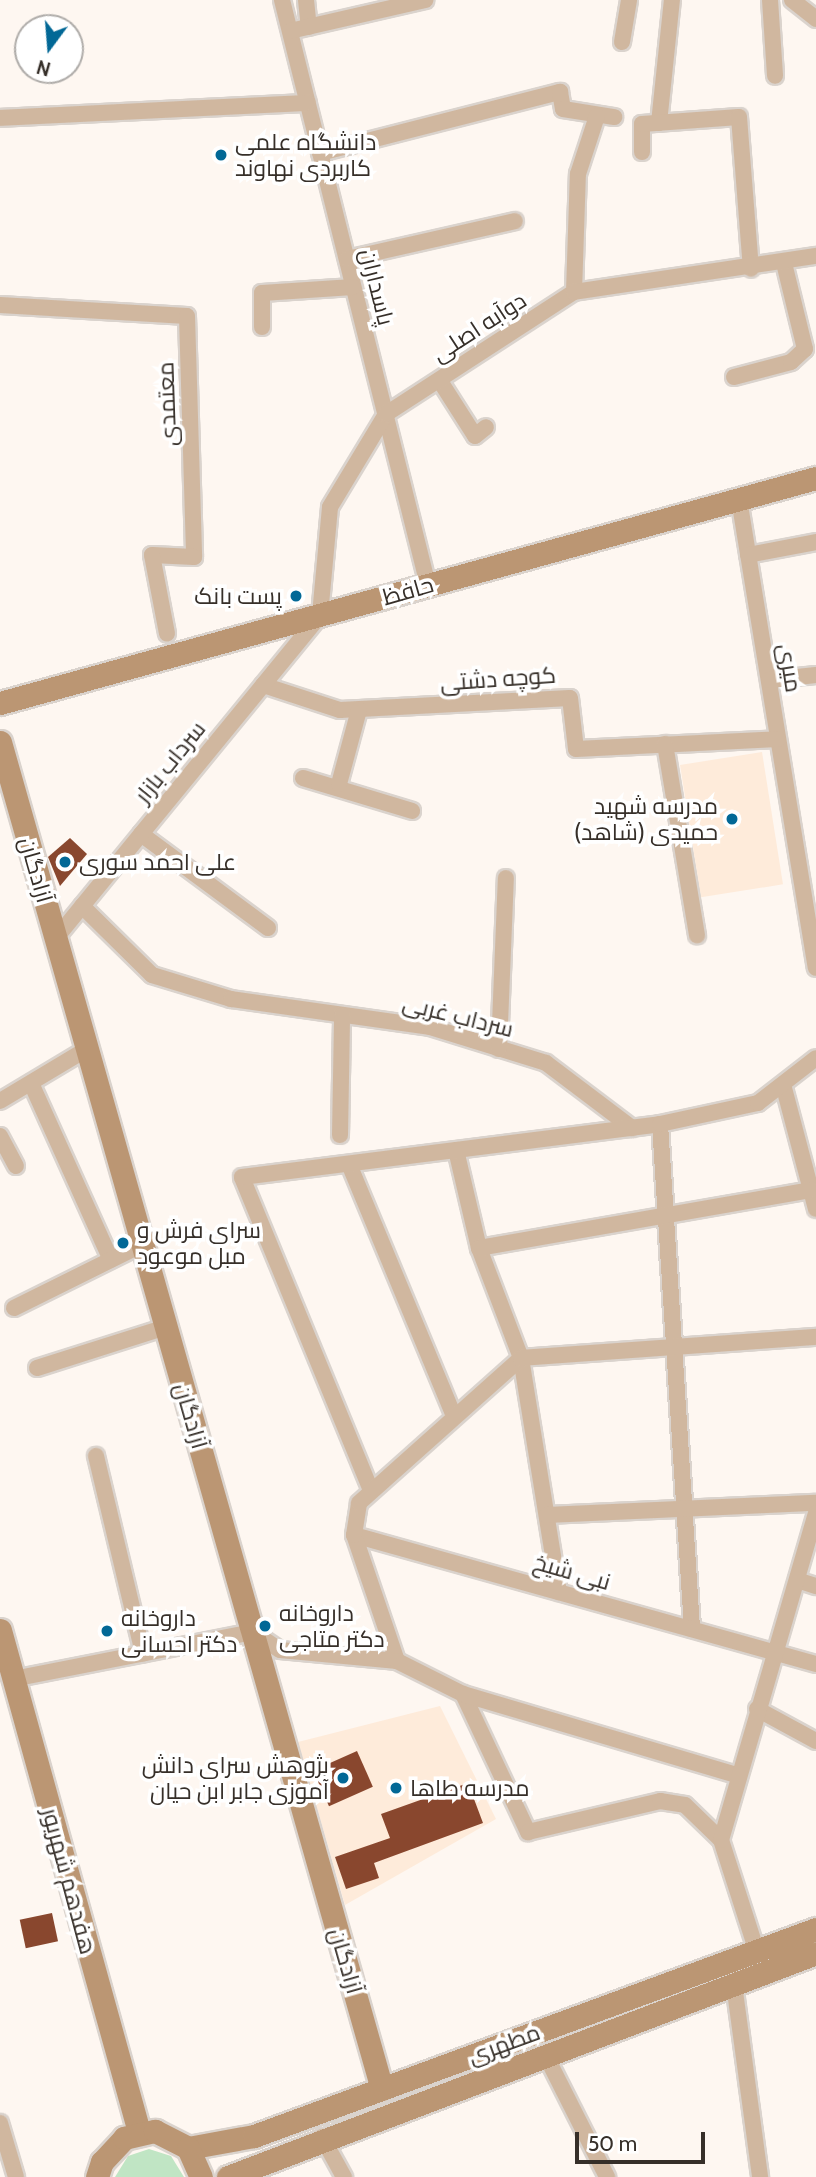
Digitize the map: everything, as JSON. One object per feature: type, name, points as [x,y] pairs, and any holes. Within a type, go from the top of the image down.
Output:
[{"type":"main road","name":"حافظ","points":[[0,703],[816,478]]},
{"type":"main road","name":"آزادگان","points":[[0,742],[382,2089]]},
{"type":"main road","name":"هفدهم شهریور","points":[[0,1630],[7,1680],[139,2132]]},
{"type":"main road","name":"مطهری","points":[[188,2148],[254,2136],[816,1929]]},
{"type":"main road","name":"مطهری","points":[[228,2177],[322,2137],[814,1956]]},
{"type":"main road","points":[[97,2177],[111,2148],[139,2132],[171,2136],[188,2148],[201,2177]]},
{"type":"street","name":"پاسداران","points":[[282,0],[428,585]]},
{"type":"street","points":[[306,0],[309,27]]},
{"type":"street","points":[[290,31],[425,0]]},
{"type":"street","points":[[622,42],[629,0]]},
{"type":"street","points":[[659,123],[672,0]]},
{"type":"street","points":[[770,0],[775,76]]},
{"type":"street","points":[[792,0],[816,19]]},
{"type":"street","points":[[320,153],[560,92],[563,109],[614,117]]},
{"type":"street","points":[[0,118],[308,103]]},
{"type":"street","points":[[574,292],[579,174],[597,116]]},
{"type":"street","points":[[642,152],[642,124],[739,117],[751,269]]},
{"type":"street","points":[[347,259],[515,221]]},
{"type":"street","name":"دوآبه اصلی","points":[[320,615],[330,506],[386,414],[574,292],[751,269],[816,256]]},
{"type":"street","points":[[734,377],[791,362],[805,349],[784,262]]},
{"type":"street","points":[[262,327],[262,293],[354,286]]},
{"type":"street","name":"معتمدی","points":[[0,305],[187,316],[194,557],[152,555],[167,634]]},
{"type":"street","points":[[440,381],[475,436],[485,427]]},
{"type":"street","name":"میری","points":[[739,499],[816,968]]},
{"type":"street","points":[[748,555],[816,542]]},
{"type":"street","name":"سرداب بازار","points":[[56,938],[320,615]]},
{"type":"street","points":[[769,680],[816,675]]},
{"type":"street","name":"کوچه دشتی","points":[[262,685],[319,707],[359,710],[570,698],[576,749],[778,739]]},
{"type":"street","points":[[338,784],[359,710]]},
{"type":"street","points":[[664,744],[697,935]]},
{"type":"street","points":[[303,778],[338,784],[412,811]]},
{"type":"street","points":[[141,834],[268,928]]},
{"type":"street","points":[[499,1049],[506,878]]},
{"type":"street","name":"سرداب غربی","points":[[82,906],[152,975],[231,999],[430,1027],[546,1063],[632,1128]]},
{"type":"street","points":[[340,1135],[342,1015]]},
{"type":"street","points":[[0,1101],[87,1049]]},
{"type":"street","points":[[370,1488],[242,1177],[660,1124],[758,1103],[784,1088],[816,1058]]},
{"type":"street","points":[[30,1083],[111,1260]]},
{"type":"street","points":[[784,1088],[816,1209]]},
{"type":"street","points":[[660,1124],[692,1629]]},
{"type":"street","points":[[0,1136],[16,1166]]},
{"type":"street","points":[[456,1150],[479,1248],[522,1358],[559,1592]]},
{"type":"street","points":[[349,1164],[454,1416]]},
{"type":"street","points":[[479,1248],[666,1213],[811,1190]]},
{"type":"street","points":[[14,1308],[143,1244]]},
{"type":"street","points":[[37,1368],[166,1326]]},
{"type":"street","points":[[397,1661],[354,1535],[359,1503],[370,1488],[522,1358],[816,1337]]},
{"type":"street","points":[[96,1456],[143,1653]]},
{"type":"street","points":[[547,1515],[816,1503]]},
{"type":"street","points":[[721,1840],[737,1775],[777,1653],[816,1514]]},
{"type":"street","name":"نبی شیخ","points":[[354,1535],[816,1664]]},
{"type":"street","points":[[797,1580],[816,1586]]},
{"type":"street","points":[[7,1680],[253,1632],[280,1650],[397,1661],[463,1694],[737,1775]]},
{"type":"street","points":[[463,1694],[528,1832],[660,1801],[685,1805],[721,1840],[757,1952]]},
{"type":"street","points":[[757,1709],[816,1741]]},
{"type":"street","points":[[734,1984],[760,2177]]},
{"type":"street","points":[[545,2054],[607,2177]]},
{"type":"street","points":[[0,2123],[16,2177]]},
{"type":"street","points":[[322,2137],[344,2177]]},
{"type":"shaded area","name":"مدرسه شهید حمیدی (شاهد)","points":[[762,752],[783,884],[701,897],[680,765]]},
{"type":"shaded area","name":"مدرسه طاها","points":[[440,1706],[496,1819],[345,1905],[298,1742]]},
{"type":"green space","points":[[149,2149],[171,2156],[184,2177],[115,2177],[128,2156]]},
{"type":"building","name":"علی احمد سوری","points":[[70,838],[87,854],[60,886],[48,857]]},
{"type":"building","name":"پژوهش سرای دانش آموزی جابر ابن حیان","points":[[357,1751],[373,1787],[329,1806],[313,1771]]},
{"type":"building","points":[[468,1783],[483,1823],[374,1863],[379,1878],[346,1889],[335,1857],[390,1838],[381,1814]]},
{"type":"building","points":[[52,1913],[58,1941],[26,1948],[20,1920]]},
{"type":"place","name":"دانشگاه علمی کاربردی نهاوند","points":[[221,155]]},
{"type":"place","name":"پست بانک","points":[[296,596]]},
{"type":"place","name":"مدرسه شهید حمیدی (شاهد)","points":[[732,819]]},
{"type":"place","name":"علی احمد سوری","points":[[65,862]]},
{"type":"place","name":"سرای فرش و مبل موعود","points":[[123,1243]]},
{"type":"place","name":"داروخانه دکتر متاجی","points":[[265,1626]]},
{"type":"place","name":"داروخانه دکتر احسانی","points":[[107,1631]]},
{"type":"place","name":"پژوهش سرای دانش آموزی جابر ابن حیان","points":[[343,1778]]},
{"type":"place","name":"مدرسه طاها","points":[[396,1788]]}]
